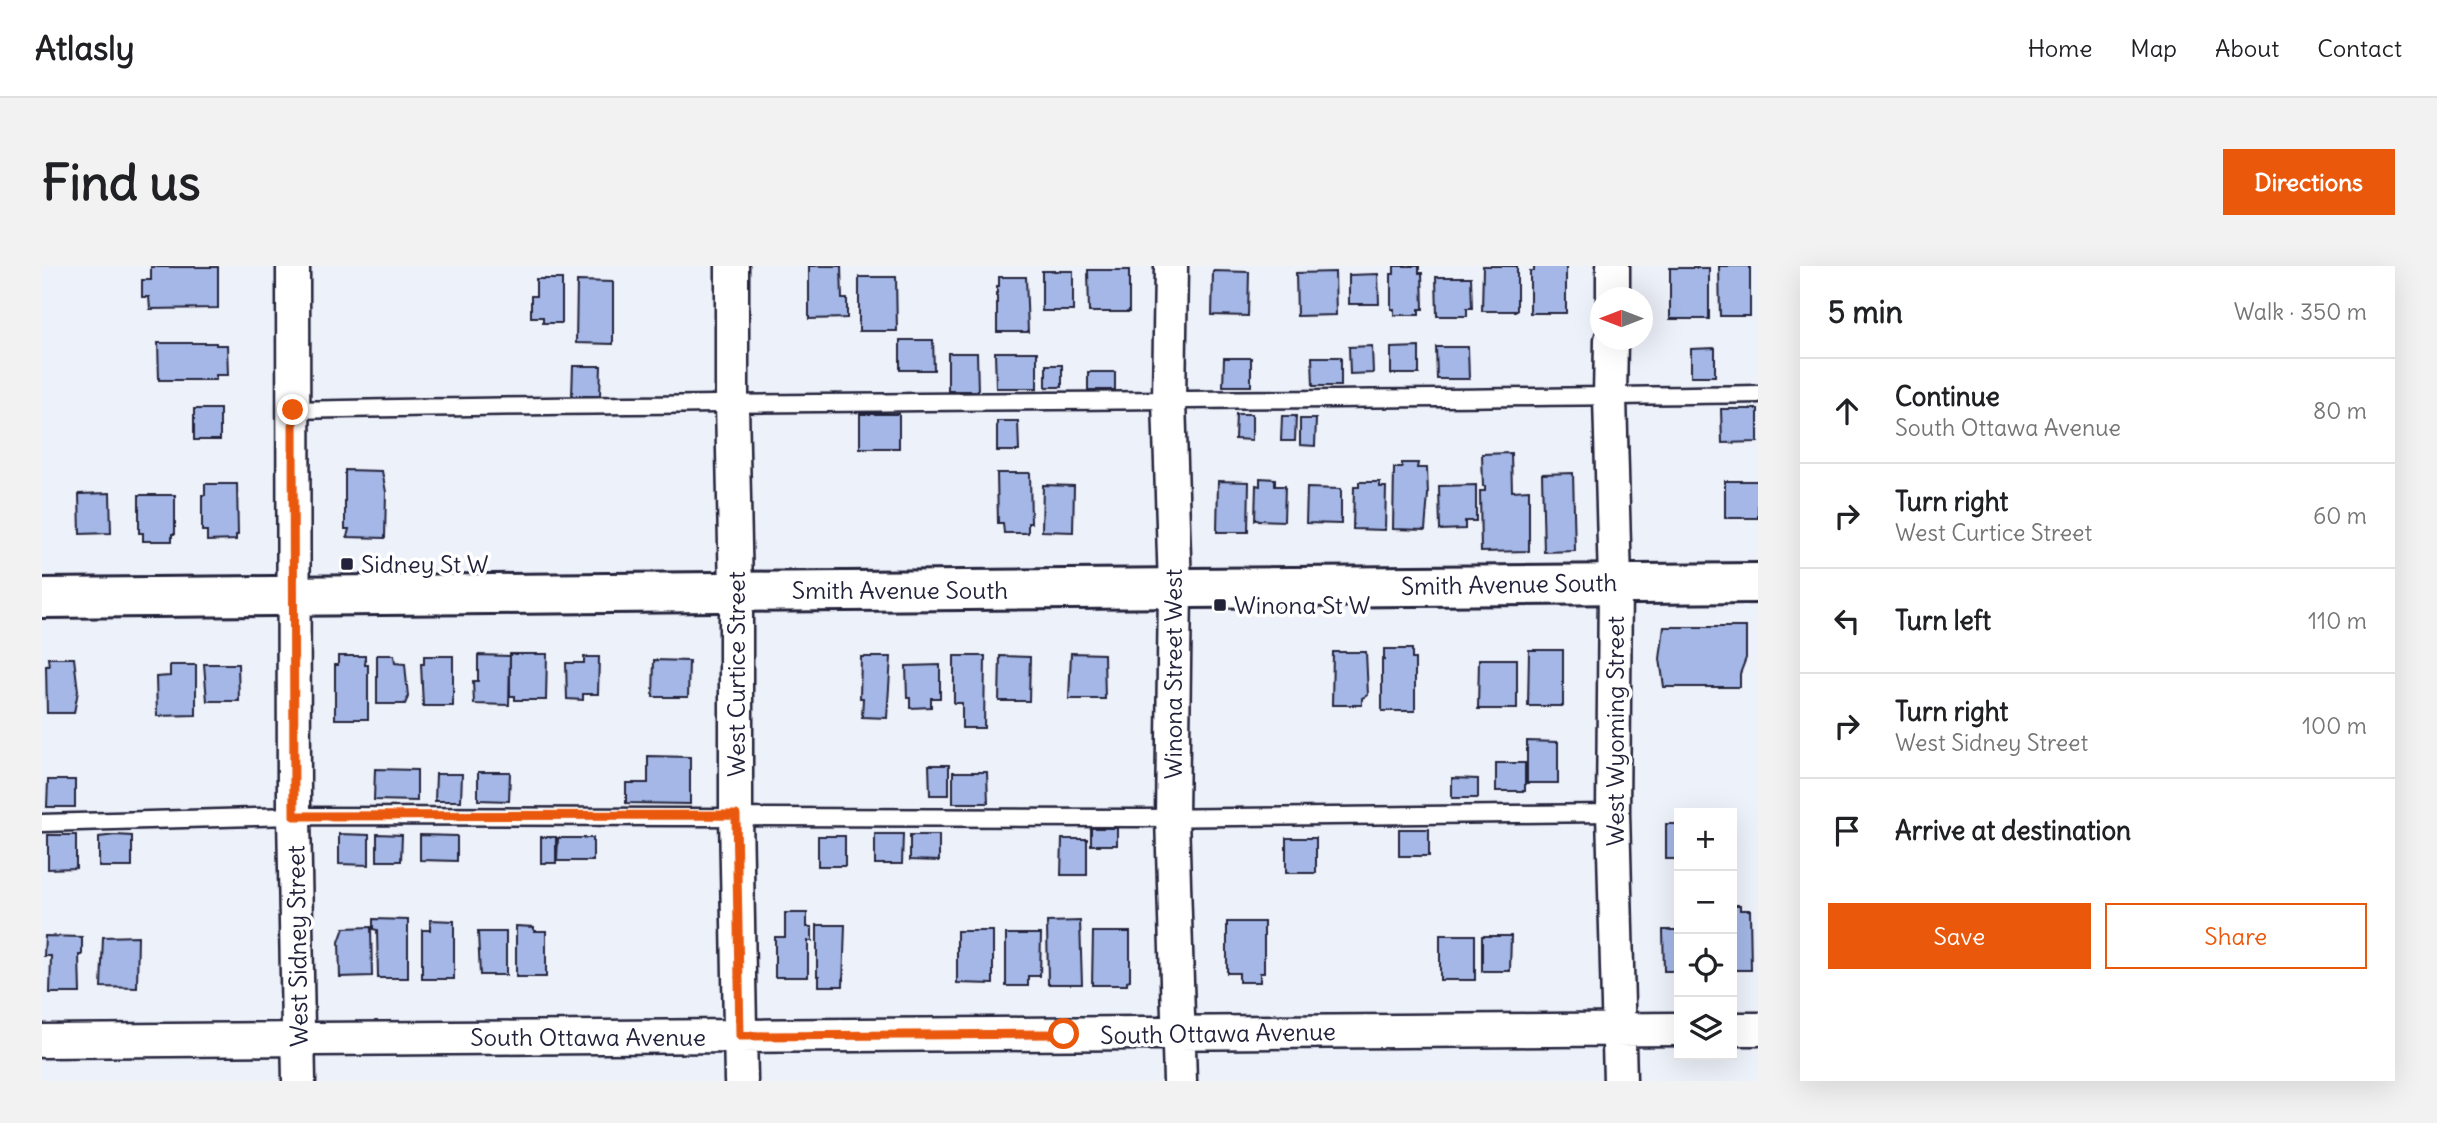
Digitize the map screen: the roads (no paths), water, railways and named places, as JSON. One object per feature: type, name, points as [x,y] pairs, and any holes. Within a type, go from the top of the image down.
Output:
[{"type":"main road","name":"Smith Avenue South","points":[[42,598],[1758,583]]},
{"type":"street","name":"West Sidney Street","points":[[293,266],[294,816],[299,1081]]},
{"type":"street","name":"West Curtice Street","points":[[732,266],[741,1081]]},
{"type":"street","name":"Winona Street West","points":[[1171,266],[1170,401],[1175,588],[1172,817],[1180,1081]]},
{"type":"street","points":[[1612,287],[1613,266]]},
{"type":"street","name":"West Wyoming Street","points":[[1612,350],[1610,397],[1615,583],[1613,813],[1620,1081]]},
{"type":"street","name":"South Ottawa Avenue","points":[[42,1041],[1674,1029]]},
{"type":"street","points":[[1737,1029],[1758,1029]]},
{"type":"lane","points":[[293,410],[732,403],[1758,394]]},
{"type":"lane","points":[[42,823],[294,816],[1172,817],[1613,813]]},
{"type":"place","name":"Sidney St W","points":[[347,564]]},
{"type":"place","name":"Winona St W","points":[[1220,605]]}]
